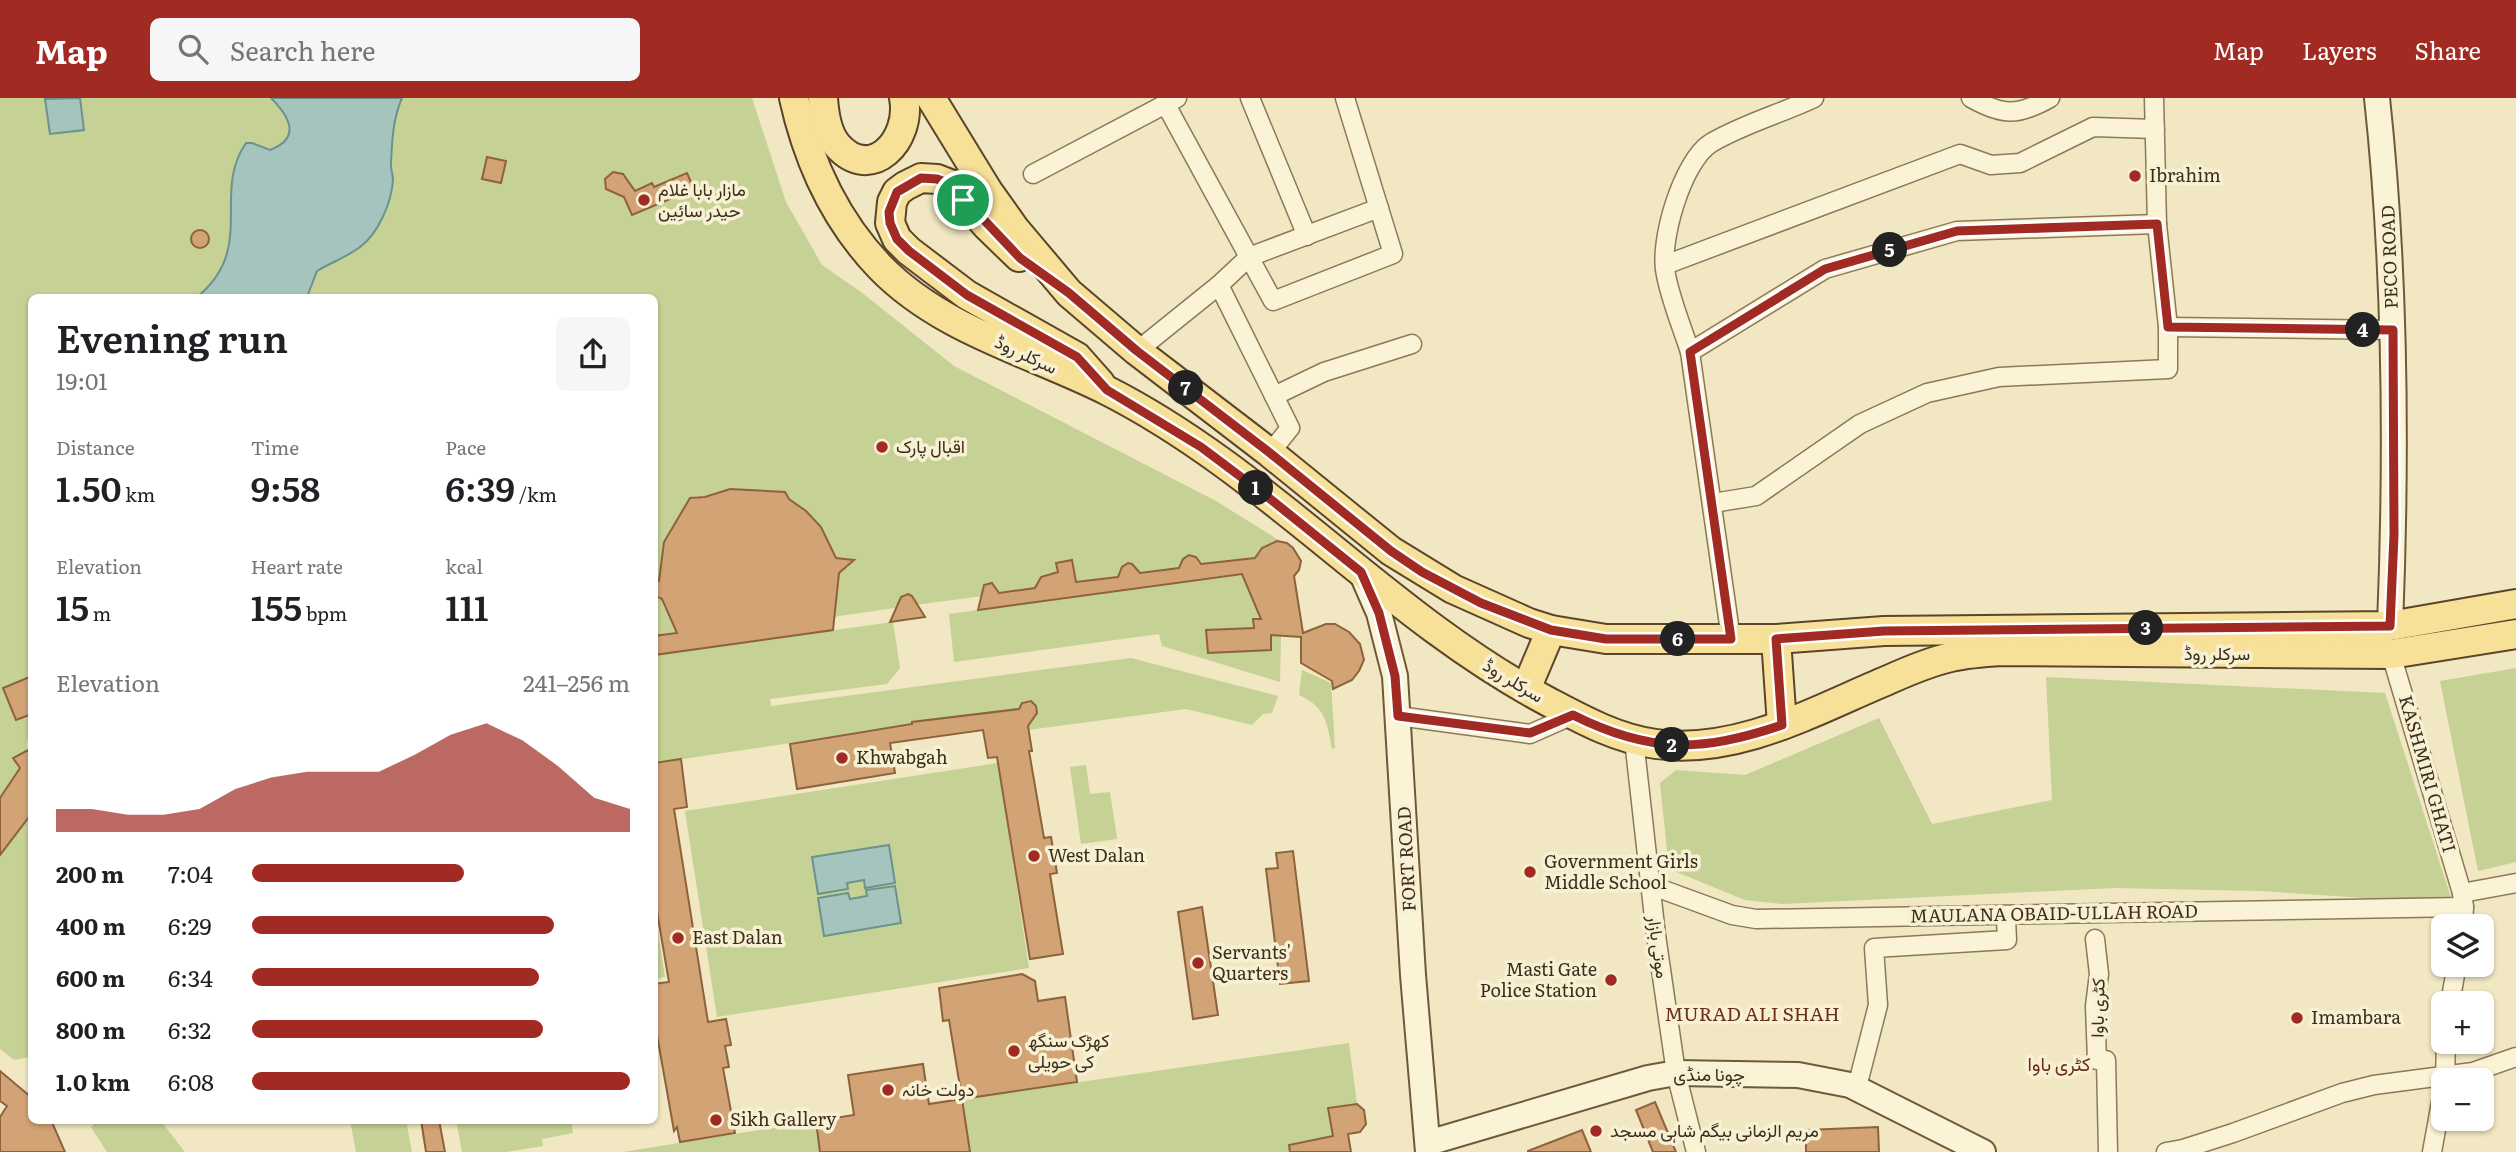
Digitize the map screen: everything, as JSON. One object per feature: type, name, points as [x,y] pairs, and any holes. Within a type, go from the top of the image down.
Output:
[{"type":"main road","name":"سرکلر روڈ","points":[[794,98],[807,146],[830,199],[852,233],[881,267],[907,290],[949,318],[1026,356],[1107,390],[1201,447],[1444,636],[1526,690],[1593,725],[1634,740],[1673,746],[1702,745],[1749,736],[1782,725],[1913,670],[1948,657],[1970,653],[2391,654],[2516,634]]},
{"type":"main road","points":[[822,98],[829,130],[836,144],[849,154],[874,158],[887,153],[895,144],[906,116],[904,98]]},
{"type":"main road","name":"سرکلر روڈ","points":[[931,98],[1015,229],[1069,293],[1137,351],[1270,453],[1391,551],[1422,572],[1481,603],[1551,630],[1606,639],[1776,639],[1884,631],[2390,626],[2516,604]]},
{"type":"main road","points":[[1069,293],[1020,258],[950,184],[937,179],[921,178],[897,192],[892,202],[890,223],[897,239],[909,251],[967,295],[1077,357],[1107,390]]},
{"type":"main road","points":[[1526,690],[1551,630]]},
{"type":"main road","points":[[1776,639],[1782,725]]},
{"type":"street","points":[[1250,98],[1307,236]]},
{"type":"street","points":[[1033,174],[1171,101],[1273,301],[1393,254],[1345,98]]},
{"type":"street","points":[[1731,639],[1690,352],[1665,273],[1666,234],[1684,177],[1708,145],[1814,98]]},
{"type":"street","points":[[1970,98],[1996,111],[2028,111],[2050,98]]},
{"type":"street","points":[[1713,503],[1756,496],[1860,424],[1927,393],[1999,377],[2168,369],[2168,327],[2157,224],[2154,98]]},
{"type":"street","name":"PECO ROAD","points":[[2377,98],[2386,182],[2393,330],[2394,535],[2390,626]]},
{"type":"street","points":[[1665,265],[1960,154],[1991,165],[2020,163],[2093,127],[2155,129]]},
{"type":"street","points":[[1137,351],[1219,285],[1249,257],[1379,208]]},
{"type":"street","points":[[1690,352],[1825,269],[1957,231],[2157,224]]},
{"type":"street","points":[[1219,285],[1290,428],[1270,453]]},
{"type":"street","points":[[2168,327],[2393,330]]},
{"type":"street","points":[[1274,396],[1324,372],[1412,344]]},
{"type":"street","name":"FORT ROAD","points":[[1361,572],[1379,613],[1395,676],[1413,975],[1428,1148]]},
{"type":"street","name":"KASHMIRI GHATI","points":[[2391,654],[2463,900],[2463,914]]},
{"type":"street","points":[[1398,716],[1530,733],[1573,715]]},
{"type":"street","name":"موتی بازار","points":[[1634,740],[1650,885],[1676,1073],[1696,1152]]},
{"type":"street","name":"MAULANA OBAID-ULLAH ROAD","points":[[1650,885],[1732,915],[1756,919],[2463,900],[2516,883]]},
{"type":"street","points":[[1857,1087],[1878,1005],[1874,948],[2007,940],[2006,919]]},
{"type":"street","name":"کٹری باوا","points":[[2095,939],[2099,974],[2095,1006],[2097,1060],[2106,1060],[2108,1152]]},
{"type":"street","points":[[2484,1068],[2516,1057]]},
{"type":"street","name":"چونا منڈی","points":[[1428,1148],[1648,1079],[1676,1073],[1798,1074],[1857,1087],[1983,1152]]},
{"type":"street","points":[[2166,1152],[2233,1133],[2342,1093],[2374,1085],[2431,1083]]},
{"type":"street","points":[[2432,1152],[2436,1131]]},
{"type":"green space","name":"اقبال پارک","points":[[0,98],[752,98],[786,202],[822,265],[861,292],[954,366],[1216,501],[1282,542],[1266,545],[1255,558],[1198,565],[1196,557],[1189,555],[1183,559],[1184,568],[1136,574],[1136,568],[1128,563],[1122,567],[1122,576],[1055,585],[1051,576],[1041,577],[1041,587],[997,593],[995,586],[987,583],[982,588],[983,596],[915,605],[913,597],[906,594],[901,597],[901,607],[833,617],[837,577],[833,552],[822,529],[785,492],[730,489],[703,498],[690,498],[664,542],[658,581],[658,294],[28,294],[28,740],[26,754],[18,755],[16,762],[21,767],[0,798]]},
{"type":"green space","points":[[1256,572],[1281,636],[1280,682],[1162,646],[1159,634],[954,662],[949,614]]},
{"type":"green space","points":[[658,596],[661,596],[678,633],[658,636]]},
{"type":"green space","points":[[893,622],[900,668],[887,684],[770,699],[771,706],[1131,658],[1278,696],[1272,713],[1263,714],[1252,725],[1186,709],[1028,730],[1027,720],[1037,713],[1036,706],[1031,701],[1022,703],[1019,709],[913,722],[912,725],[658,763],[658,654]]},
{"type":"green space","points":[[2516,668],[2516,862],[2478,871],[2440,681]]},
{"type":"green space","points":[[1302,670],[1331,683],[1335,748],[1332,749],[1320,711],[1299,695]]},
{"type":"green space","points":[[2046,677],[2385,693],[2453,904],[2261,891],[2114,888],[1783,904],[1745,900],[1669,869],[1660,783],[1676,770],[1745,775],[1879,718],[1932,824],[2052,800]]},
{"type":"green space","points":[[998,763],[1029,968],[717,1017],[685,811]]},
{"type":"green space","points":[[1086,765],[1090,794],[1110,792],[1117,839],[1081,844],[1070,767]]},
{"type":"green space","points":[[28,786],[28,1058],[14,1060],[0,1049],[0,814]]},
{"type":"green space","points":[[658,932],[665,977],[658,978]]},
{"type":"green space","points":[[1349,1043],[1357,1104],[1329,1108],[1333,1136],[1309,1152],[968,1152],[962,1099]]},
{"type":"green space","points":[[816,1121],[820,1152],[623,1152]]},
{"type":"green space","points":[[94,1124],[163,1124],[185,1152],[107,1152],[91,1127]]},
{"type":"green space","points":[[351,1124],[407,1124],[412,1152],[356,1152]]},
{"type":"green space","points":[[457,1124],[572,1124],[573,1133],[542,1139],[543,1146],[506,1152],[462,1152]]},
{"type":"water","points":[[80,98],[84,130],[50,134],[45,99]]},
{"type":"water","points":[[271,98],[402,98],[394,130],[391,165],[393,179],[387,207],[367,241],[350,254],[317,271],[308,294],[200,294],[215,278],[225,259],[230,240],[232,181],[236,162],[246,143],[270,150],[286,139],[289,126],[283,112]]},
{"type":"water","points":[[889,845],[895,883],[865,888],[864,880],[847,883],[848,889],[818,894],[812,857]]},
{"type":"water","points":[[895,886],[901,923],[824,936],[818,898],[848,893],[850,899],[867,896],[866,890]]},
{"type":"building","points":[[487,157],[506,161],[501,183],[482,179]]},
{"type":"building","points":[[613,172],[623,174],[635,191],[652,183],[654,187],[687,173],[694,189],[632,215],[624,197],[606,189],[605,179]]},
{"type":"building","points":[[200,230],[206,233],[209,239],[206,245],[200,248],[194,245],[191,239],[194,233]]},
{"type":"building","points":[[730,489],[785,492],[789,499],[806,511],[821,527],[836,558],[854,560],[839,573],[833,630],[658,654],[658,635],[677,633],[662,599],[658,597],[664,542],[690,498],[705,497]]},
{"type":"building","points":[[1277,541],[1287,543],[1293,548],[1301,561],[1294,576],[1303,633],[1326,624],[1335,624],[1349,632],[1360,644],[1364,660],[1359,671],[1352,680],[1333,689],[1332,681],[1301,663],[1301,637],[1271,635],[1271,650],[1208,653],[1206,630],[1254,628],[1253,619],[1261,619],[1242,574],[978,610],[984,585],[992,583],[999,593],[1035,588],[1041,577],[1058,572],[1056,563],[1072,560],[1076,582],[1118,577],[1122,567],[1128,563],[1140,573],[1179,568],[1183,559],[1189,555],[1196,557],[1201,564],[1255,558],[1262,548]]},
{"type":"building","points":[[908,594],[925,617],[890,622],[901,597]]},
{"type":"building","points":[[28,678],[28,716],[16,720],[3,688]]},
{"type":"building","points":[[1031,701],[1036,706],[1037,713],[1028,726],[1032,751],[1029,751],[1044,838],[1051,837],[1057,873],[1050,874],[1063,954],[1030,959],[997,757],[988,758],[983,730],[890,743],[895,773],[797,789],[790,744],[912,722],[1019,709],[1022,703]]},
{"type":"building","points":[[28,750],[28,818],[0,855],[0,798],[20,768],[13,758]]},
{"type":"building","points":[[681,759],[687,807],[674,809],[708,1022],[726,1019],[731,1045],[725,1046],[729,1067],[723,1068],[735,1133],[680,1142],[677,1127],[674,1131],[658,1041],[658,983],[669,982],[658,917],[658,762]]},
{"type":"building","points":[[1293,851],[1309,981],[1280,984],[1266,869],[1278,868],[1276,853]]},
{"type":"building","name":"Servants' Quarters","points":[[1202,907],[1218,1015],[1193,1019],[1178,912]]},
{"type":"building","name":"کھڑک سنگھ کی حویلی","points":[[1022,974],[1035,981],[1038,1001],[1065,997],[1077,1082],[962,1099],[949,1020],[943,1021],[939,988]]},
{"type":"building","points":[[923,1064],[929,1104],[962,1099],[970,1152],[820,1152],[816,1121],[854,1115],[848,1075]]},
{"type":"building","points":[[0,1071],[28,1095],[28,1124],[53,1124],[65,1152],[0,1152],[0,1117],[7,1106],[0,1101]]},
{"type":"building","points":[[1655,1102],[1676,1152],[1653,1152],[1636,1110]]},
{"type":"building","points":[[1357,1104],[1364,1110],[1366,1124],[1360,1132],[1348,1134],[1351,1152],[1290,1152],[1289,1145],[1333,1136],[1328,1108]]},
{"type":"building","points":[[422,1124],[440,1124],[445,1152],[426,1152]]},
{"type":"building","points":[[1878,1127],[1879,1152],[1806,1152],[1806,1130]]},
{"type":"building","points":[[1582,1130],[1591,1152],[1528,1152],[1528,1151]]},
{"type":"place","name":"Ibrahim","points":[[2135,176]]},
{"type":"place","name":"مازار بابا غلام حیدر سائِین","points":[[644,200]]},
{"type":"place","name":"اقبال پارک","points":[[882,447]]},
{"type":"place","name":"Khwabgah","points":[[842,758]]},
{"type":"place","name":"West Dalan","points":[[1034,856]]},
{"type":"place","name":"Government Girls Middle School","points":[[1530,872]]},
{"type":"place","name":"East Dalan","points":[[678,938]]},
{"type":"place","name":"Servants' Quarters","points":[[1198,963]]},
{"type":"place","name":"Masti Gate Police Station","points":[[1611,980]]},
{"type":"place","name":"Imambara","points":[[2297,1018]]},
{"type":"place","name":"کھڑک سنگھ کی حویلی","points":[[1014,1051]]},
{"type":"place","name":"دولت خانہ","points":[[888,1090]]},
{"type":"place","name":"Sikh Gallery","points":[[716,1120]]},
{"type":"place","name":"مریم الزمانی بیگم شاہی مسجد","points":[[1596,1131]]},
{"type":"district","name":"MURAD ALI SHAH","points":[[1752,1014]]},
{"type":"district","name":"کٹری باوا","points":[[2059,1064]]},
{"type":"route","points":[[921,178],[937,179],[950,184],[963,200],[1020,258],[1069,293],[1137,351],[1270,453],[1391,551],[1453,589],[1529,623],[1551,630],[1606,639],[1731,639],[1690,352],[1825,269],[1957,231],[2157,224],[2168,327],[2393,330],[2394,535],[2390,626],[1884,631],[1776,639],[1782,725],[1722,743],[1702,745],[1673,746],[1634,740],[1573,715],[1530,733],[1398,716],[1395,676],[1379,613],[1361,572],[1201,447],[1107,390],[1077,357],[967,295],[932,271],[897,239],[890,223],[889,212],[897,192],[905,186],[921,178]]}]
